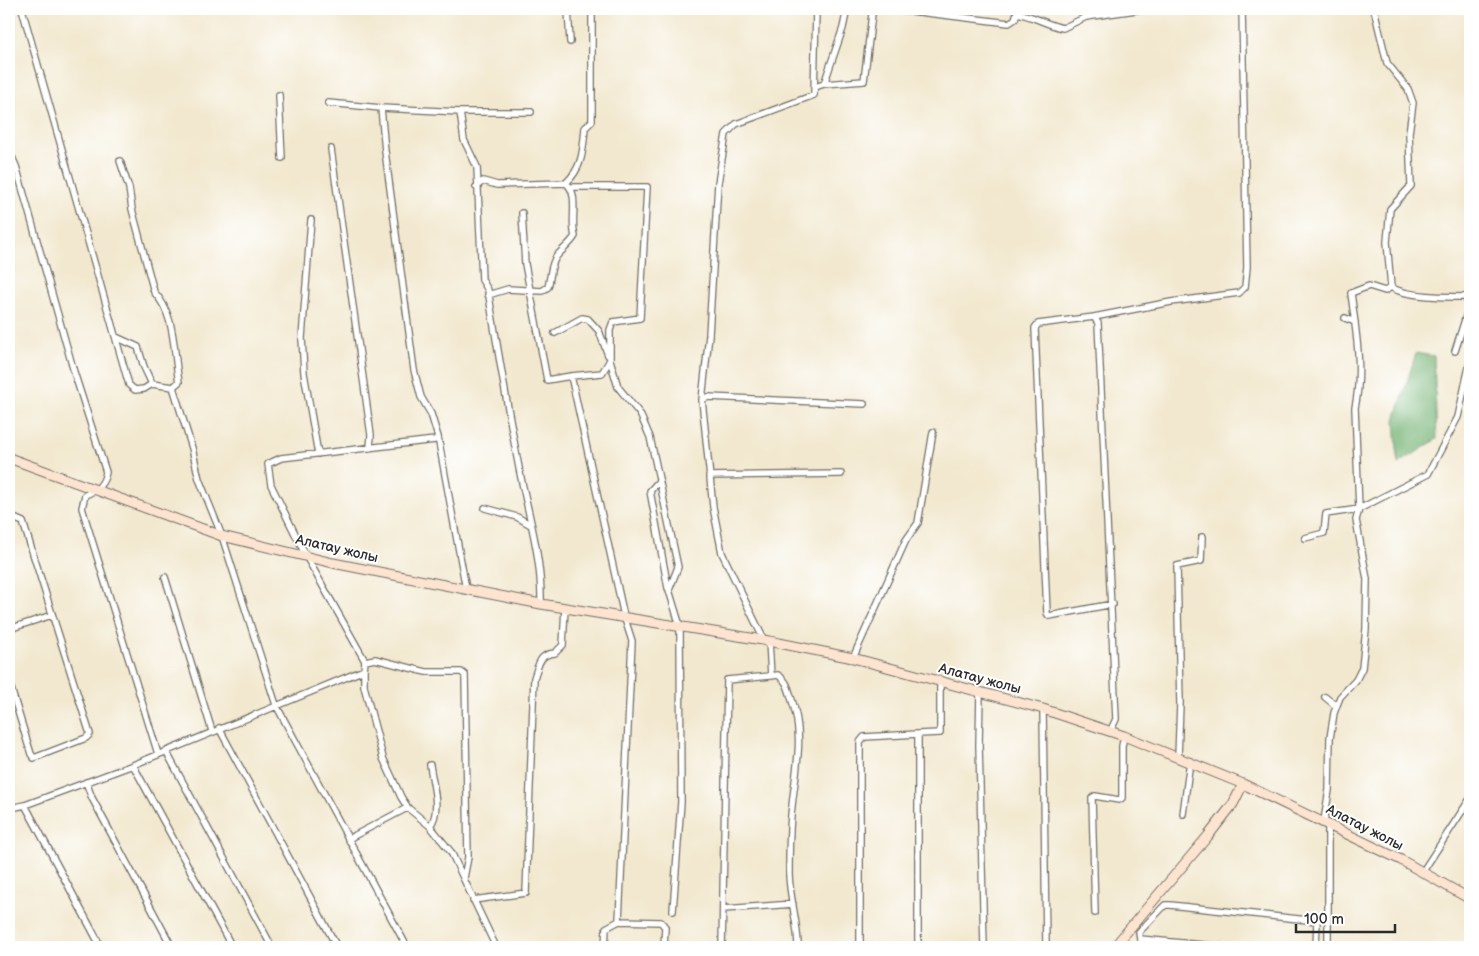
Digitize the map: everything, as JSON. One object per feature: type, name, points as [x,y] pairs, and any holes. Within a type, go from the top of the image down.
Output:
[{"type":"main road","name":"Алатау жолы","points":[[9,458],[222,536],[333,564],[541,604],[763,640],[853,658],[1043,709],[1124,736],[1190,761],[1242,784],[1326,822],[1422,871],[1470,900]]},
{"type":"main road","points":[[1114,947],[1224,817],[1234,804],[1242,784]]},
{"type":"street","points":[[22,9],[129,385],[135,390],[144,389],[152,384],[173,387]]},
{"type":"street","points":[[568,9],[570,42]]},
{"type":"street","points":[[568,185],[576,173],[583,156],[585,128],[592,121],[592,9]]},
{"type":"street","points":[[771,676],[763,640],[722,553],[709,476],[702,400],[709,335],[718,183],[726,134],[736,124],[814,95],[816,9]]},
{"type":"street","points":[[824,84],[843,28],[847,9]]},
{"type":"street","points":[[815,87],[824,84],[864,81],[874,9]]},
{"type":"street","points":[[894,9],[1008,23],[1015,19],[1018,11],[1049,25],[1063,28],[1086,17],[1136,10]]},
{"type":"street","points":[[1113,604],[1049,616],[1046,610],[1035,328],[1042,323],[1094,317],[1171,302],[1239,292],[1245,287],[1247,267],[1242,9]]},
{"type":"street","points":[[1374,9],[1386,63],[1408,90],[1413,103],[1410,133],[1411,186],[1390,208],[1387,242],[1390,287]]},
{"type":"street","points":[[278,95],[282,158]]},
{"type":"street","points":[[328,104],[460,112],[531,112]]},
{"type":"street","points":[[381,108],[384,151],[414,370],[421,397],[431,414],[438,437],[466,589]]},
{"type":"street","points":[[460,112],[464,140],[477,167],[476,187],[480,215],[482,280],[488,294],[504,394],[542,581],[541,604]]},
{"type":"street","points":[[331,148],[371,435],[370,448]]},
{"type":"street","points":[[9,157],[12,157],[16,166],[74,372],[106,472],[105,480],[96,491],[85,495],[82,508],[158,754]]},
{"type":"street","points":[[120,162],[129,188],[132,209],[154,292],[163,302],[170,316],[178,382],[173,387]]},
{"type":"street","points":[[476,187],[483,181],[497,185],[647,187],[640,318],[613,322],[610,330],[610,360],[602,373],[547,380],[525,264],[522,213]]},
{"type":"street","points":[[488,294],[508,289],[542,291],[548,287],[556,257],[568,248],[575,236],[572,223],[574,193],[568,185]]},
{"type":"street","points":[[311,220],[302,338],[304,373],[318,454]]},
{"type":"street","points":[[1328,947],[1326,822],[1330,738],[1336,706],[1340,696],[1356,680],[1362,668],[1366,629],[1367,579],[1356,520],[1359,509],[1354,408],[1358,392],[1360,361],[1350,293],[1369,286],[1385,291],[1390,287]]},
{"type":"street","points":[[1390,287],[1410,293],[1466,298],[1469,307],[1455,351]]},
{"type":"street","points":[[1094,317],[1098,323],[1113,604],[1116,719],[1110,732]]},
{"type":"street","points":[[555,333],[582,318],[588,319],[599,331],[618,387],[640,414],[650,437],[678,567],[669,590]]},
{"type":"street","points":[[1345,318],[1355,322]]},
{"type":"street","points":[[116,337],[138,347],[152,384]]},
{"type":"street","points":[[1305,538],[1324,533],[1326,514],[1359,509],[1428,474],[1458,417],[1470,362]]},
{"type":"street","points":[[571,376],[624,616],[632,640],[619,921]]},
{"type":"street","points":[[173,387],[192,448],[199,479],[222,536],[276,705],[407,947]]},
{"type":"street","points":[[702,400],[708,396],[864,404]]},
{"type":"street","points":[[853,658],[906,540],[918,523],[932,432]]},
{"type":"street","points":[[438,437],[435,440],[281,458],[268,464],[272,485],[306,556],[365,661],[364,686],[383,758],[408,808],[430,826],[451,852],[493,946]]},
{"type":"street","points":[[709,476],[841,474]]},
{"type":"street","points":[[659,481],[650,491],[669,590],[680,626],[680,802],[673,911]]},
{"type":"street","points":[[485,508],[517,517],[531,525]]},
{"type":"street","points":[[9,516],[23,522],[90,734],[86,738],[34,758],[31,754],[9,682]]},
{"type":"street","points":[[1178,757],[1180,704],[1178,566],[1201,561],[1202,537]]},
{"type":"street","points":[[165,577],[212,731]]},
{"type":"street","points":[[474,900],[526,893],[534,678],[540,659],[547,654],[555,653],[563,645],[565,608]]},
{"type":"street","points":[[9,629],[52,615]]},
{"type":"street","points":[[365,661],[375,659],[426,672],[461,672],[465,675],[468,856],[464,878]]},
{"type":"street","points":[[9,800],[10,809],[25,805],[133,765],[219,728],[364,670]]},
{"type":"street","points":[[722,947],[727,680],[778,675],[786,681],[797,712],[800,747],[792,807],[789,874],[792,904],[798,932],[798,947]]},
{"type":"street","points":[[860,947],[860,742],[864,736],[940,733],[940,682]]},
{"type":"street","points":[[980,692],[979,745],[984,947]]},
{"type":"street","points":[[1325,697],[1336,706]]},
{"type":"street","points":[[1043,709],[1046,947]]},
{"type":"street","points":[[219,728],[337,947]]},
{"type":"street","points":[[918,734],[918,947]]},
{"type":"street","points":[[1095,913],[1092,798],[1095,796],[1119,800],[1122,798],[1122,746],[1124,736]]},
{"type":"street","points":[[166,751],[272,947]]},
{"type":"street","points":[[1183,814],[1190,761]]},
{"type":"street","points":[[133,765],[232,947]]},
{"type":"street","points":[[430,765],[436,810],[435,820],[430,826]]},
{"type":"street","points":[[86,782],[92,798],[172,947]]},
{"type":"street","points":[[1422,871],[1470,799]]},
{"type":"street","points":[[25,805],[101,947]]},
{"type":"street","points":[[348,839],[408,808]]},
{"type":"street","points":[[723,909],[792,904]]},
{"type":"street","points":[[1224,947],[1140,939],[1139,932],[1165,905],[1170,905],[1317,921],[1316,947]]},
{"type":"street","points":[[604,947],[606,928],[619,921],[661,922],[664,927],[664,947]]},
{"type":"green space","points":[[1416,353],[1434,356],[1437,439],[1398,464],[1395,420]]}]
